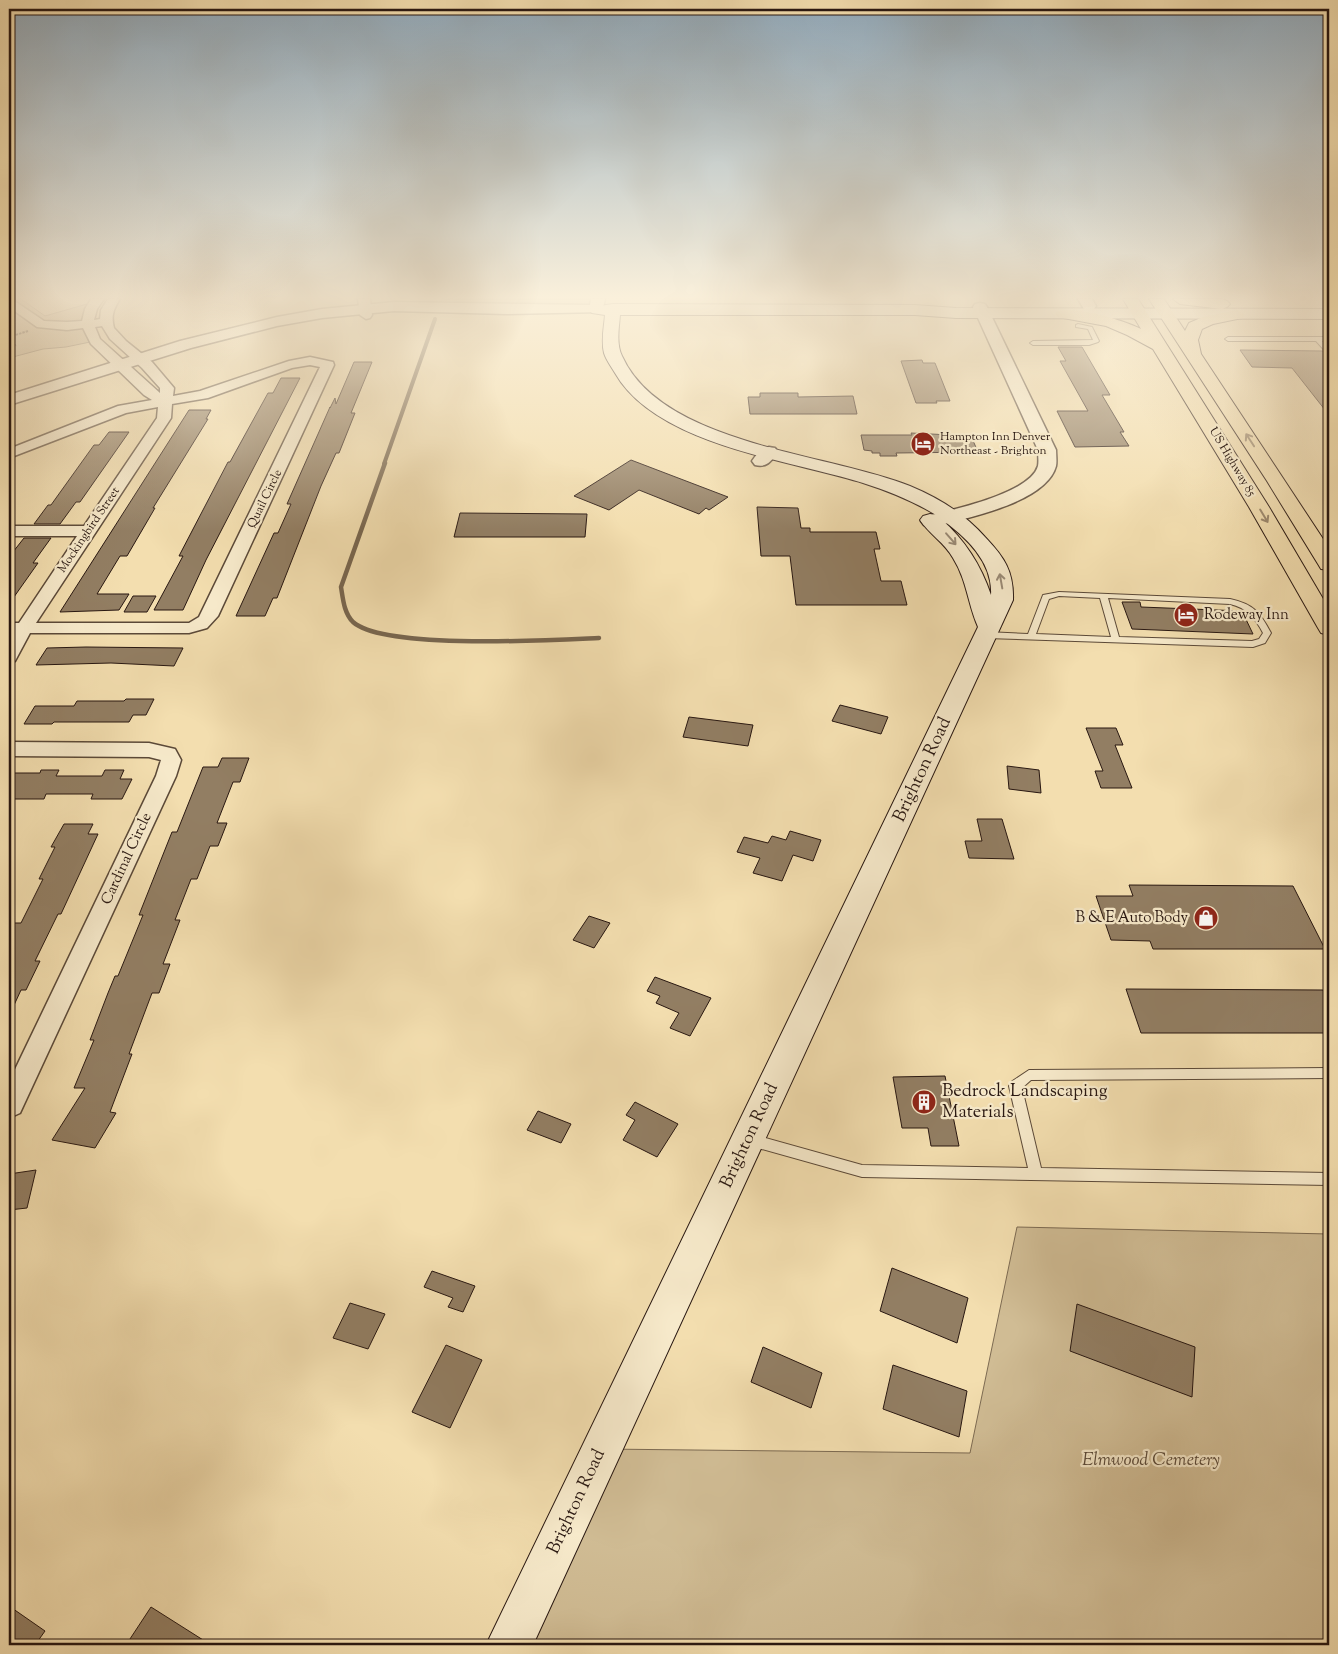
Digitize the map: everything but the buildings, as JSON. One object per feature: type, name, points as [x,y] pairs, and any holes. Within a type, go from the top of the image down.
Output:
[{"type":"highway","name":"US Highway 85","points":[[1178,376],[1259,507],[1329,628]]},
{"type":"highway","name":"US Highway 85","points":[[1207,376],[1329,564]]},
{"type":"main road","points":[[625,376],[638,392],[672,416],[774,459],[865,487],[931,520],[950,538],[973,572],[987,631]]},
{"type":"main road","points":[[610,384],[649,419],[669,429],[728,452],[774,459]]},
{"type":"main road","name":"Brighton Road","points":[[509,1645],[1002,600],[1002,579],[985,548],[952,515],[902,490],[873,479],[774,459]]},
{"type":"street","points":[[9,400],[91,376]]},
{"type":"street","points":[[9,408],[97,376]]},
{"type":"street","points":[[133,376],[150,392],[165,402]]},
{"type":"street","name":"Mockingbird Street","points":[[9,657],[16,628],[88,531],[164,418],[168,388],[157,376]]},
{"type":"street","name":"Quail Circle","points":[[9,454],[123,409],[203,395],[255,376]]},
{"type":"street","name":"Quail Circle","points":[[16,628],[189,628],[204,623],[324,376]]},
{"type":"street","points":[[931,520],[998,502],[1021,492],[1042,475],[1049,462],[1048,450],[1013,376]]},
{"type":"street","points":[[9,531],[88,531]]},
{"type":"street","name":"Cardinal Circle","points":[[9,749],[149,750],[168,754],[171,760],[149,812],[9,1106]]},
{"type":"lane","points":[[987,631],[1031,637],[1253,644],[1262,641],[1267,633],[1259,617],[1242,603],[1220,600],[1059,594],[1046,597],[1031,637]]},
{"type":"lane","points":[[1103,595],[1116,640]]},
{"type":"lane","points":[[1036,1173],[1015,1086],[1029,1075],[1329,1073]]},
{"type":"lane","points":[[748,1139],[862,1171],[1329,1179]]},
{"type":"green space","name":"Elmwood Cemetery","points":[[1017,1227],[1329,1234],[1329,1645],[509,1645],[602,1449],[970,1453]]},
{"type":"waterway","points":[[384,464],[415,376]]},
{"type":"waterway","points":[[385,463],[341,587],[346,610],[353,622],[371,631],[398,637],[432,640],[509,641],[599,638]]},
{"type":"place","name":"Hampton Inn Denver Northeast - Brighton","points":[[923,444]]},
{"type":"place","name":"Rodeway Inn","points":[[1186,615]]},
{"type":"place","name":"B & E Auto Body","points":[[1206,918]]},
{"type":"place","name":"Bedrock Landscaping Materials","points":[[924,1102]]}]
